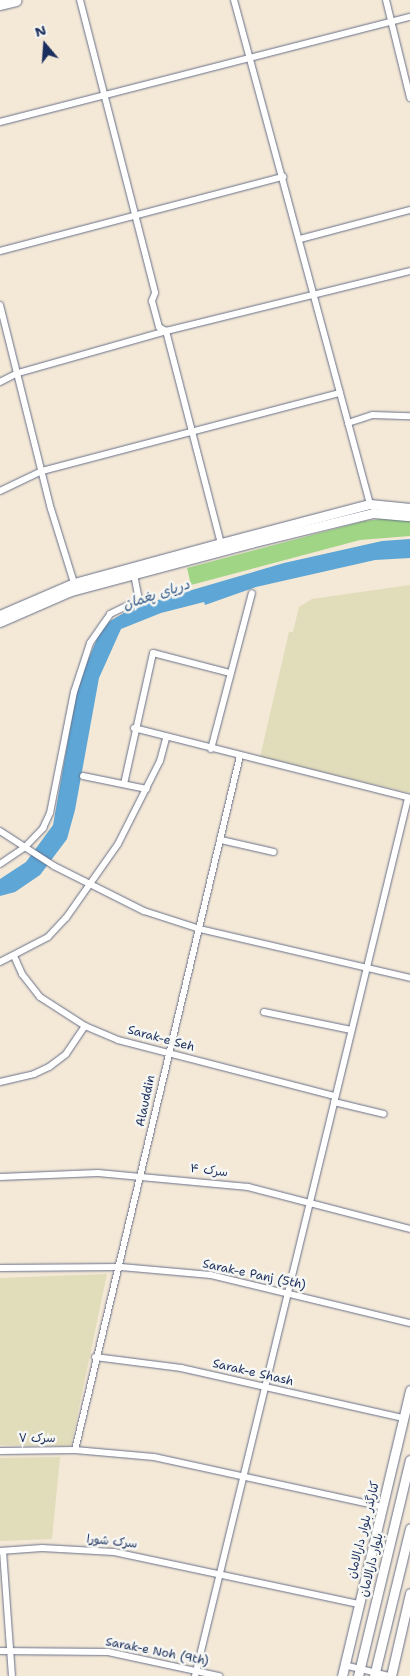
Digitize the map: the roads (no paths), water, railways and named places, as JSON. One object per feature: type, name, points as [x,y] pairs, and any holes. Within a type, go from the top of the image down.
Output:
[{"type":"highway","points":[[0,4],[16,0]]},
{"type":"main road","points":[[0,622],[71,591],[134,575],[221,542],[370,504],[410,508]]},
{"type":"main road","points":[[0,615],[74,583],[373,513],[410,516]]},
{"type":"main road","name":"کنارگذر بلوار دارالامان","points":[[342,1676],[358,1604],[384,1507],[410,1390]]},
{"type":"main road","name":"بلوار دارالامان","points":[[358,1672],[410,1460]]},
{"type":"main road","points":[[374,1674],[410,1528]]},
{"type":"main road","points":[[390,1676],[410,1593]]},
{"type":"street","points":[[80,0],[155,293],[152,301],[159,327],[166,331],[191,433],[221,542]]},
{"type":"street","points":[[234,0],[370,504]]},
{"type":"street","points":[[386,0],[410,98]]},
{"type":"street","points":[[0,122],[249,60],[410,17]]},
{"type":"street","points":[[0,251],[283,177]]},
{"type":"street","points":[[300,239],[410,210]]},
{"type":"street","points":[[0,382],[18,373],[166,331],[313,293],[410,271]]},
{"type":"street","points":[[0,305],[42,471],[74,583]]},
{"type":"street","points":[[0,491],[42,471],[340,393]]},
{"type":"street","points":[[348,423],[373,415],[410,416]]},
{"type":"street","points":[[0,864],[26,848],[43,828],[50,813],[74,692],[90,643],[110,614],[139,600],[134,575]]},
{"type":"street","points":[[211,749],[252,593]]},
{"type":"street","points":[[124,784],[134,728],[153,653],[230,673]]},
{"type":"street","points":[[134,728],[166,739],[409,798],[365,967],[266,1388],[196,1673]]},
{"type":"street","points":[[0,962],[48,937],[92,882],[118,844],[147,789],[160,761],[166,739]]},
{"type":"street","name":"Alauddin","points":[[75,1450],[95,1357],[121,1267],[168,1053],[200,929],[240,756]]},
{"type":"street","points":[[83,776],[147,789]]},
{"type":"street","points":[[0,831],[54,866],[92,882],[144,910],[200,929],[410,978]]},
{"type":"street","points":[[221,840],[274,852]]},
{"type":"street","name":"Sarak-e Seh","points":[[14,956],[40,997],[85,1026],[118,1040],[384,1114]]},
{"type":"street","points":[[264,1012],[351,1030]]},
{"type":"street","points":[[0,1082],[49,1067],[66,1054],[85,1026]]},
{"type":"street","name":"سرک ۴","points":[[0,1176],[98,1173],[248,1187],[410,1229]]},
{"type":"street","name":"Sarak-e Panj (5th)","points":[[0,1268],[121,1267],[211,1275],[410,1323]]},
{"type":"street","name":"Sarak-e Shash","points":[[95,1357],[181,1368],[403,1418]]},
{"type":"street","name":"سرک ۷","points":[[0,1451],[75,1450],[154,1457],[244,1474],[384,1507]]},
{"type":"street","name":"سرک شورا","points":[[2,1551],[42,1548],[114,1552],[358,1604]]},
{"type":"street","points":[[2,1551],[12,1676]]},
{"type":"street","name":"Sarak-e Noh (9th)","points":[[0,1651],[108,1652],[196,1673],[219,1676]]},
{"type":"street","points":[[344,1665],[358,1672],[390,1676]]},
{"type":"water","points":[[410,539],[410,558],[375,560],[256,587],[205,605],[204,602],[161,613],[121,629],[99,678],[75,810],[67,839],[40,875],[15,892],[0,896],[0,879],[26,862],[53,825],[78,684],[99,634],[110,621],[134,607],[284,563],[382,541]]},
{"type":"water label","name":"دریای پغمان","points":[[156,594]]}]
